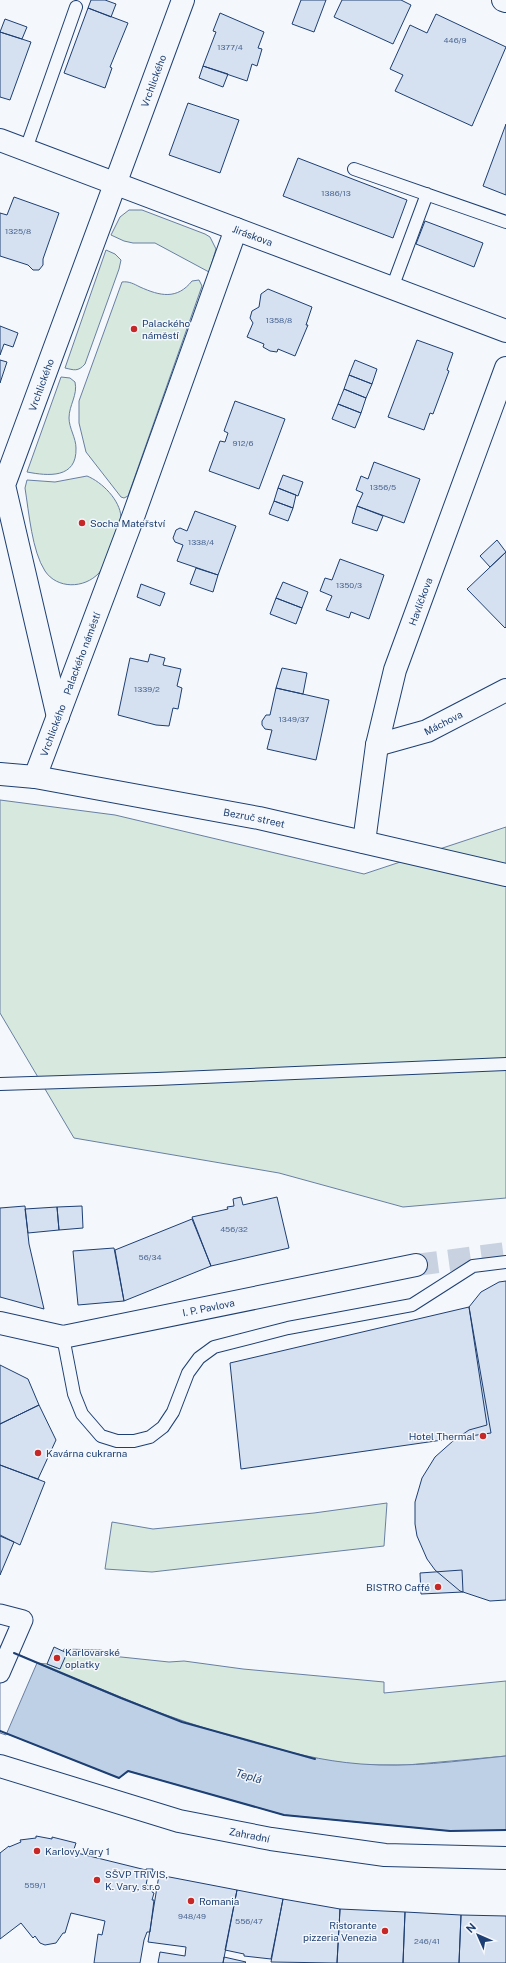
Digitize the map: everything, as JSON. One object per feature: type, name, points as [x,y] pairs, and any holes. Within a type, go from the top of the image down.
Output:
[{"type":"street","name":"Vrchlického","points":[[35,777],[58,717],[2,484],[116,183],[183,0]]},
{"type":"street","name":"Jiráskova","points":[[0,140],[506,331]]},
{"type":"street","name":"Palackého náměstí","points":[[58,717],[133,517],[236,230]]},
{"type":"street","name":"Havlíčkova","points":[[364,842],[377,745],[395,670],[506,368]]},
{"type":"street","name":"Máchova","points":[[377,745],[427,731],[506,690]]},
{"type":"street","name":"Bezruč street","points":[[0,774],[35,777],[259,818],[506,875]]},
{"type":"street","name":"I. P. Pavlova","points":[[0,1323],[63,1337],[416,1265]]},
{"type":"street","points":[[0,1614],[23,1620],[0,1673]]},
{"type":"street","name":"Zahradní","points":[[0,1766],[179,1821],[272,1839],[385,1855],[506,1858]]},
{"type":"lane","points":[[26,149],[76,7]]},
{"type":"lane","points":[[354,169],[506,222]]},
{"type":"lane","points":[[392,288],[427,194]]},
{"type":"lane","points":[[0,1084],[506,1064]]},
{"type":"lane","points":[[63,1337],[74,1394],[82,1414],[101,1436],[117,1441],[134,1441],[150,1437],[163,1427],[174,1412],[188,1373],[199,1358],[214,1347],[288,1328],[412,1305],[473,1266],[506,1262]]},
{"type":"shaded area","points":[[129,210],[142,210],[210,237],[216,249],[209,272],[155,243],[133,243],[111,235],[120,217]]},
{"type":"shaded area","points":[[106,250],[115,254],[121,260],[119,269],[85,364],[78,369],[73,370],[65,368]]},
{"type":"shaded area","points":[[199,280],[202,286],[128,496],[124,498],[121,497],[86,452],[79,423],[79,401],[122,282],[131,283],[154,293],[174,294],[186,287],[192,281]]},
{"type":"shaded area","points":[[61,377],[70,378],[75,382],[76,387],[69,413],[70,426],[76,444],[75,458],[72,465],[60,473],[44,474],[27,472]]},
{"type":"shaded area","points":[[87,476],[104,487],[114,498],[120,511],[121,519],[106,561],[99,573],[86,582],[71,585],[63,584],[50,577],[45,571],[37,553],[25,488],[27,480],[55,482]]},
{"type":"shaded area","points":[[0,800],[115,815],[364,874],[506,827],[506,1198],[403,1207],[279,1173],[74,1138],[0,1013]]},
{"type":"shaded area","points":[[387,1503],[384,1546],[152,1572],[105,1569],[112,1522],[153,1529],[314,1513]]},
{"type":"shaded area","points":[[64,1649],[102,1650],[102,1655],[169,1662],[184,1661],[243,1669],[384,1682],[384,1693],[506,1681],[506,1756],[407,1765],[362,1765],[315,1759],[182,1722],[37,1663],[47,1664],[57,1668]]},
{"type":"water","name":"Teplá","points":[[0,1646],[92,1687],[155,1711],[219,1733],[305,1756],[346,1763],[397,1765],[506,1756],[506,1830],[450,1831],[284,1815],[129,1771],[119,1778],[0,1731]]},
{"type":"pier","points":[[0,1646],[37,1663],[6,1735],[0,1733]]},
{"type":"building","points":[[91,0],[105,0],[116,4],[111,17],[88,8]]},
{"type":"building","points":[[301,0],[326,0],[314,32],[292,24]]},
{"type":"building","points":[[342,0],[401,0],[411,5],[393,44],[334,17]]},
{"type":"building","points":[[88,8],[128,23],[110,67],[112,68],[105,88],[64,73]]},
{"type":"building","points":[[220,13],[264,32],[258,48],[262,49],[257,66],[252,64],[247,81],[203,66],[216,32],[213,31]]},
{"type":"building","points":[[436,14],[506,47],[472,126],[395,91],[403,75],[390,69],[410,25],[427,33]]},
{"type":"building","points":[[5,19],[27,27],[22,39],[0,32]]},
{"type":"building","points":[[0,32],[31,42],[10,100],[0,97]]},
{"type":"building","points":[[203,66],[228,74],[223,87],[199,78]]},
{"type":"building","points":[[188,103],[239,120],[220,173],[169,155]]},
{"type":"building","points":[[506,124],[506,195],[483,186]]},
{"type":"building","points":[[298,158],[407,200],[393,238],[283,196]]},
{"type":"building","points":[[14,197],[59,213],[43,259],[43,265],[39,270],[33,270],[28,265],[0,256],[0,213],[7,215]]},
{"type":"building","points":[[425,221],[483,243],[474,267],[416,244]]},
{"type":"building","points":[[268,289],[312,307],[306,325],[308,325],[295,356],[278,349],[277,352],[270,351],[263,347],[264,344],[247,337],[253,323],[250,318],[252,311],[259,307],[261,294]]},
{"type":"building","points":[[0,326],[18,333],[13,347],[4,344],[0,355]]},
{"type":"building","points":[[417,340],[453,353],[447,370],[449,371],[433,414],[430,413],[424,430],[388,417]]},
{"type":"building","points":[[0,360],[7,362],[0,383]]},
{"type":"building","points":[[355,360],[377,369],[372,384],[349,375]]},
{"type":"building","points":[[349,375],[372,384],[366,398],[344,389]]},
{"type":"building","points":[[344,389],[366,398],[361,413],[338,404]]},
{"type":"building","points":[[235,401],[285,419],[259,489],[209,471],[220,441],[225,442],[228,433],[224,431]]},
{"type":"building","points":[[338,404],[361,413],[355,428],[332,419]]},
{"type":"building","points":[[374,462],[420,479],[404,523],[357,506],[363,493],[356,490],[361,476],[368,479]]},
{"type":"building","points":[[283,475],[303,482],[298,496],[278,488]]},
{"type":"building","points":[[278,488],[296,495],[293,508],[274,501]]},
{"type":"building","points":[[274,501],[293,508],[288,521],[269,514]]},
{"type":"building","points":[[357,506],[383,516],[377,531],[352,523]]},
{"type":"building","points":[[195,511],[236,526],[218,575],[177,561],[183,545],[175,542],[173,538],[176,530],[180,528],[187,531]]},
{"type":"building","points":[[497,540],[506,552],[490,567],[480,556]]},
{"type":"building","points":[[506,552],[506,627],[505,628],[467,589]]},
{"type":"building","points":[[340,559],[384,575],[369,619],[351,612],[349,618],[326,610],[332,596],[320,591],[325,578],[332,580]]},
{"type":"building","points":[[196,568],[218,575],[213,592],[190,584]]},
{"type":"building","points":[[283,582],[308,592],[302,608],[276,598]]},
{"type":"building","points":[[141,584],[165,593],[160,606],[137,597]]},
{"type":"building","points":[[276,598],[302,608],[296,624],[270,614]]},
{"type":"building","points":[[150,654],[165,658],[163,665],[181,669],[177,686],[182,688],[178,709],[173,708],[169,726],[156,725],[118,715],[130,658],[148,662]]},
{"type":"building","points":[[282,668],[307,673],[303,694],[276,688]]},
{"type":"building","points":[[276,688],[329,700],[316,760],[267,749],[272,730],[265,729],[262,725],[262,721],[266,715],[270,715]]},
{"type":"building","points":[[241,1197],[243,1205],[277,1197],[289,1248],[211,1266],[192,1217],[228,1209],[227,1207],[234,1206],[233,1199]]},
{"type":"building","points":[[25,1206],[29,1244],[44,1309],[0,1297],[0,1208]]},
{"type":"building","points":[[82,1206],[83,1228],[59,1230],[57,1207]]},
{"type":"building","points":[[57,1207],[59,1230],[28,1233],[25,1209]]},
{"type":"building","points":[[192,1219],[211,1266],[124,1301],[115,1250]]},
{"type":"building","points":[[114,1248],[124,1301],[78,1305],[73,1251]]},
{"type":"building","name":"Hotel Thermal","points":[[506,1281],[506,1600],[490,1601],[460,1591],[435,1570],[427,1559],[417,1536],[415,1524],[415,1502],[422,1478],[435,1457],[453,1441],[469,1430],[487,1425],[469,1307],[481,1292],[499,1282]]},
{"type":"building","points":[[469,1307],[491,1433],[241,1469],[230,1363]]},
{"type":"building","points":[[0,1365],[28,1379],[39,1405],[0,1424]]},
{"type":"building","points":[[39,1405],[56,1440],[38,1479],[0,1465],[0,1424]]},
{"type":"building","points":[[0,1465],[45,1482],[20,1545],[0,1535]]},
{"type":"building","points":[[0,1536],[14,1542],[0,1575]]},
{"type":"building","points":[[462,1570],[463,1592],[421,1594],[420,1573]]},
{"type":"building","name":"Karlovarské oplatky","points":[[54,1647],[67,1653],[60,1669],[47,1664]]},
{"type":"building","points":[[36,1836],[52,1839],[52,1837],[76,1843],[73,1852],[146,1870],[153,1869],[152,1876],[148,1875],[146,1885],[153,1887],[152,1892],[154,1893],[152,1900],[154,1900],[150,1932],[147,1932],[144,1940],[140,1963],[94,1963],[98,1934],[102,1935],[105,1921],[71,1913],[65,1933],[63,1933],[56,1943],[45,1945],[40,1943],[35,1936],[33,1938],[21,1923],[0,1939],[0,1853],[9,1846],[21,1842],[20,1840],[36,1838]]},
{"type":"building","points":[[159,1875],[237,1890],[223,1963],[158,1963],[160,1952],[185,1956],[186,1947],[148,1942]]},
{"type":"building","points":[[237,1890],[283,1899],[271,1959],[244,1956],[244,1954],[225,1950]]},
{"type":"building","points":[[283,1899],[340,1909],[337,1963],[271,1962]]},
{"type":"building","points":[[340,1909],[405,1912],[403,1963],[337,1963]]},
{"type":"building","points":[[405,1912],[461,1915],[459,1963],[403,1963]]},
{"type":"building","points":[[461,1915],[506,1916],[506,1963],[459,1963]]},
{"type":"building","points":[[224,1957],[246,1962],[223,1963]]},
{"type":"tunnel","points":[[416,1265],[506,1253]]},
{"type":"wall","points":[[14,1653],[182,1722],[315,1759]]},
{"type":"wall","points":[[0,1731],[119,1778],[128,1771],[284,1815],[450,1831],[506,1830]]},
{"type":"place","name":"Palackého náměstí","points":[[134,329]]},
{"type":"place","name":"Socha Mateřství","points":[[82,523]]},
{"type":"place","name":"Hotel Thermal","points":[[483,1436]]},
{"type":"place","name":"Kavárna cukrarna","points":[[38,1453]]},
{"type":"place","name":"BISTRO Caffé","points":[[438,1587]]},
{"type":"place","name":"Karlovarské oplatky","points":[[57,1658]]},
{"type":"place","name":"Karlovy Vary 1","points":[[37,1851]]},
{"type":"place","name":"SŠVP TRIVIS, K. Vary, s.r.o","points":[[97,1880]]},
{"type":"place","name":"Romania","points":[[191,1901]]},
{"type":"place","name":"Ristorante pizzeria Venezia","points":[[385,1931]]}]
